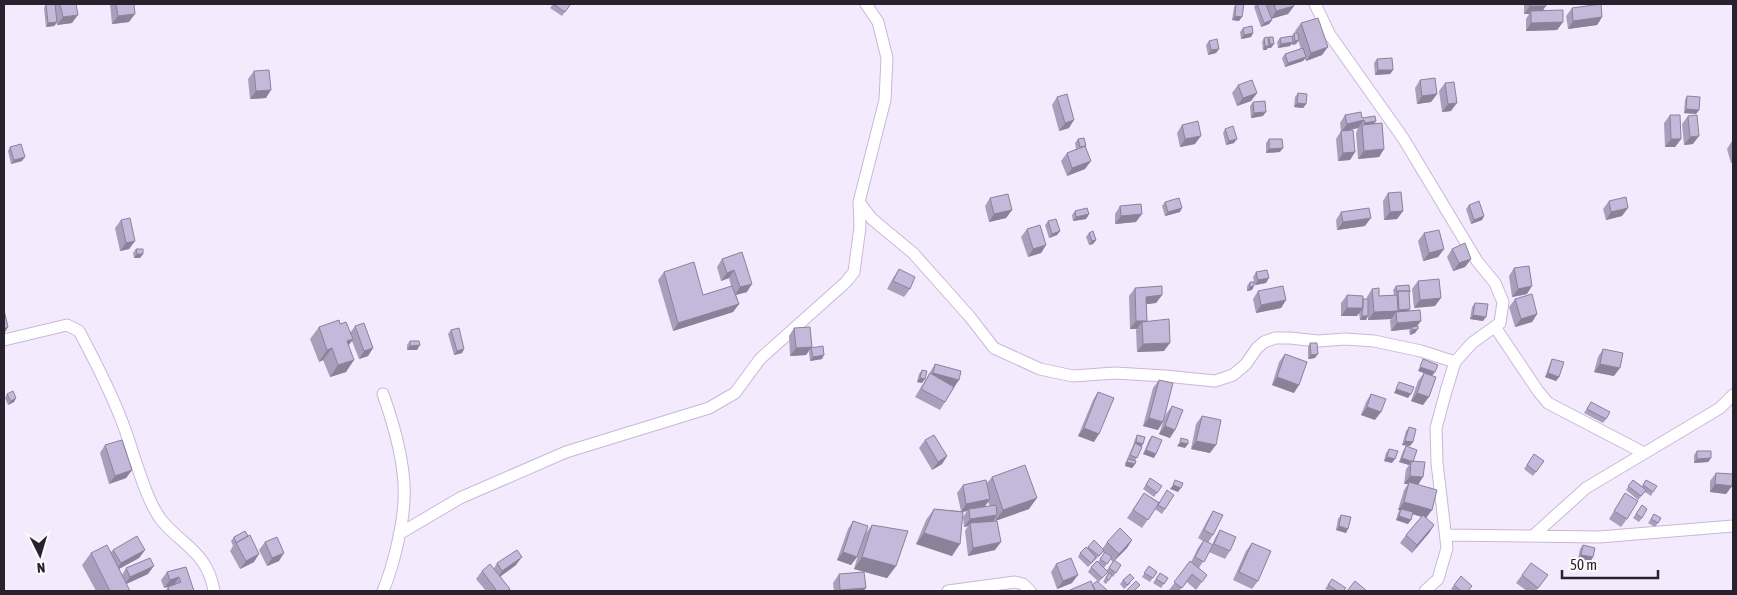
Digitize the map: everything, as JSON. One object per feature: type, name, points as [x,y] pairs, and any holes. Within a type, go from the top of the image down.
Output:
[{"type":"street","points":[[399,534],[460,498],[566,452],[709,408],[735,393],[760,359],[836,292],[854,272],[860,227],[859,202],[885,100],[886,58],[878,22],[866,4]]},
{"type":"street","points":[[1315,4],[1330,35],[1402,138],[1478,261],[1495,283],[1503,302],[1500,323],[1472,343],[1455,362],[1436,428],[1437,463],[1447,548],[1438,579],[1425,591]]},
{"type":"street","points":[[859,202],[872,219],[913,253],[970,317],[994,348],[1040,369],[1072,376],[1115,373],[1215,381],[1233,375],[1246,364],[1257,348],[1264,342],[1275,338],[1318,341],[1345,339],[1374,341],[1421,351],[1455,362]]},
{"type":"street","points":[[4,340],[68,325],[78,331],[122,421],[152,505],[163,522],[202,559],[213,584],[214,591]]},
{"type":"street","points":[[1495,327],[1548,403],[1562,412],[1644,453]]},
{"type":"street","points":[[383,394],[391,415],[403,473],[404,501],[399,534],[383,591]]},
{"type":"street","points":[[1534,535],[1586,488],[1720,408],[1733,395]]},
{"type":"street","points":[[1446,535],[1599,537],[1733,526]]},
{"type":"street","points":[[948,591],[1015,582],[1023,584],[1030,591]]},
{"type":"building","points":[[46,4],[55,4],[57,22],[48,23]]},
{"type":"building","points":[[60,4],[76,4],[78,15],[63,17]]},
{"type":"building","points":[[116,4],[134,4],[135,14],[118,16]]},
{"type":"building","points":[[553,4],[569,4],[570,5],[565,12]]},
{"type":"building","points":[[1236,4],[1244,4],[1242,17],[1235,16]]},
{"type":"building","points":[[1257,4],[1266,4],[1272,20],[1264,23]]},
{"type":"building","points":[[1274,4],[1293,4],[1294,6],[1276,11]]},
{"type":"building","points":[[1530,4],[1546,4],[1546,6],[1530,6]]},
{"type":"building","points":[[1601,4],[1602,17],[1573,21],[1572,8]]},
{"type":"building","points":[[1563,10],[1563,22],[1531,23],[1531,11]]},
{"type":"building","points":[[1318,18],[1328,47],[1311,53],[1301,23]]},
{"type":"building","points":[[1252,26],[1253,33],[1244,35],[1243,28]]},
{"type":"building","points":[[1294,33],[1298,33],[1299,40],[1295,41]]},
{"type":"building","points":[[1292,36],[1293,42],[1281,44],[1280,38]]},
{"type":"building","points":[[1268,37],[1269,46],[1265,46],[1264,38]]},
{"type":"building","points":[[1269,37],[1273,37],[1274,44],[1270,44]]},
{"type":"building","points":[[1217,39],[1219,49],[1211,50],[1209,41]]},
{"type":"building","points":[[1303,48],[1306,57],[1288,63],[1285,54]]},
{"type":"building","points":[[1392,58],[1393,70],[1378,70],[1377,59]]},
{"type":"building","points":[[269,70],[271,90],[256,91],[254,71]]},
{"type":"building","points":[[1435,78],[1437,94],[1422,96],[1420,80]]},
{"type":"building","points":[[1252,80],[1257,93],[1243,98],[1238,85]]},
{"type":"building","points":[[1454,82],[1457,103],[1448,104],[1445,83]]},
{"type":"building","points":[[1298,93],[1307,94],[1306,104],[1297,103]]},
{"type":"building","points":[[1067,94],[1074,120],[1065,123],[1057,97]]},
{"type":"building","points":[[1687,96],[1700,97],[1699,110],[1686,109]]},
{"type":"building","points":[[1265,101],[1266,112],[1254,113],[1253,102]]},
{"type":"building","points":[[1361,112],[1362,118],[1375,116],[1376,121],[1365,123],[1364,120],[1347,124],[1345,115]]},
{"type":"building","points":[[1670,115],[1680,115],[1681,139],[1671,139]]},
{"type":"building","points":[[1697,115],[1699,136],[1690,137],[1688,116]]},
{"type":"building","points":[[1198,121],[1201,136],[1185,139],[1182,125]]},
{"type":"building","points":[[1382,123],[1384,149],[1364,151],[1362,125]]},
{"type":"building","points":[[1233,126],[1237,139],[1229,141],[1225,129]]},
{"type":"building","points":[[1353,130],[1355,152],[1343,153],[1341,131]]},
{"type":"building","points":[[1084,138],[1086,146],[1080,147],[1078,139]]},
{"type":"building","points":[[1269,139],[1282,139],[1283,148],[1269,149]]},
{"type":"building","points":[[21,144],[25,157],[14,160],[10,147]]},
{"type":"building","points":[[1085,146],[1091,161],[1072,168],[1067,153]]},
{"type":"building","points":[[1401,192],[1403,211],[1390,212],[1388,193]]},
{"type":"building","points":[[1008,194],[1012,210],[994,214],[990,198]]},
{"type":"building","points":[[1626,197],[1628,208],[1611,212],[1609,201]]},
{"type":"building","points":[[1179,198],[1182,208],[1168,212],[1165,202]]},
{"type":"building","points":[[1479,201],[1484,216],[1474,220],[1469,205]]},
{"type":"building","points":[[1141,204],[1142,214],[1121,216],[1120,206]]},
{"type":"building","points":[[1087,208],[1089,214],[1076,217],[1075,211]]},
{"type":"building","points":[[1369,208],[1371,218],[1343,222],[1341,212]]},
{"type":"building","points":[[130,218],[135,241],[126,243],[121,220]]},
{"type":"building","points":[[1056,219],[1060,231],[1052,234],[1048,221]]},
{"type":"building","points":[[1040,225],[1046,245],[1033,249],[1027,229]]},
{"type":"building","points":[[1439,230],[1444,249],[1429,253],[1424,233]]},
{"type":"building","points":[[1093,231],[1096,240],[1092,241],[1089,233]]},
{"type":"building","points":[[1465,243],[1471,259],[1459,263],[1452,249]]},
{"type":"building","points":[[136,249],[143,249],[143,254],[137,254]]},
{"type":"building","points":[[742,252],[752,284],[740,287],[734,270],[727,273],[722,259]]},
{"type":"building","points":[[694,262],[703,295],[732,286],[739,304],[678,323],[664,272]]},
{"type":"building","points":[[1529,266],[1532,286],[1518,289],[1514,268]]},
{"type":"building","points":[[899,269],[915,277],[910,289],[893,281]]},
{"type":"building","points":[[1267,270],[1269,278],[1258,280],[1256,272]]},
{"type":"building","points":[[1439,279],[1441,298],[1420,300],[1418,281]]},
{"type":"building","points":[[1250,282],[1254,282],[1254,286],[1250,287]]},
{"type":"building","points":[[1409,285],[1410,292],[1398,291],[1397,293],[1396,286]]},
{"type":"building","points":[[1162,286],[1162,295],[1146,297],[1147,321],[1136,321],[1135,288]]},
{"type":"building","points":[[1283,286],[1286,300],[1261,305],[1258,291]]},
{"type":"building","points":[[1379,288],[1379,296],[1397,295],[1398,311],[1374,312],[1372,289]]},
{"type":"building","points":[[1398,291],[1409,291],[1410,309],[1399,310]]},
{"type":"building","points":[[1532,294],[1537,314],[1521,319],[1515,299]]},
{"type":"building","points":[[1347,295],[1363,296],[1363,308],[1347,308]]},
{"type":"building","points":[[1363,299],[1368,299],[1368,316],[1362,316]]},
{"type":"building","points":[[1475,303],[1488,304],[1486,317],[1473,315]]},
{"type":"building","points":[[4,310],[8,327],[4,329]]},
{"type":"building","points":[[1420,310],[1421,321],[1397,323],[1396,312]]},
{"type":"building","points":[[1169,319],[1170,343],[1143,344],[1142,322]]},
{"type":"building","points":[[339,320],[340,324],[346,322],[353,339],[347,341],[354,360],[338,365],[332,348],[327,350],[319,327]]},
{"type":"building","points":[[364,323],[373,348],[364,351],[355,326]]},
{"type":"building","points":[[1418,326],[1418,329],[1412,330],[1412,327]]},
{"type":"building","points":[[810,327],[812,347],[796,348],[794,328]]},
{"type":"building","points":[[459,328],[464,349],[457,351],[451,330]]},
{"type":"building","points":[[410,341],[419,341],[420,345],[410,346]]},
{"type":"building","points":[[1310,343],[1317,343],[1318,354],[1311,355]]},
{"type":"building","points":[[823,346],[824,355],[813,357],[811,348]]},
{"type":"building","points":[[1603,349],[1623,353],[1620,368],[1600,364]]},
{"type":"building","points":[[1285,354],[1307,362],[1299,385],[1277,377]]},
{"type":"building","points":[[1423,359],[1438,365],[1435,372],[1420,367]]},
{"type":"building","points":[[1552,359],[1564,362],[1559,377],[1548,373]]},
{"type":"building","points":[[935,364],[961,371],[959,380],[933,373]]},
{"type":"building","points":[[922,370],[927,371],[925,379],[920,378]]},
{"type":"building","points":[[930,373],[954,387],[945,402],[921,389]]},
{"type":"building","points":[[1424,373],[1436,377],[1429,397],[1417,393]]},
{"type":"building","points":[[1159,380],[1173,383],[1163,422],[1149,418]]},
{"type":"building","points":[[1399,382],[1414,387],[1411,394],[1396,389]]},
{"type":"building","points":[[13,391],[16,398],[11,401],[7,394]]},
{"type":"building","points":[[1098,392],[1114,398],[1099,434],[1084,428]]},
{"type":"building","points":[[1371,394],[1386,399],[1381,412],[1367,407]]},
{"type":"building","points":[[1591,402],[1610,412],[1606,419],[1587,409]]},
{"type":"building","points":[[1172,406],[1183,410],[1175,430],[1165,426]]},
{"type":"building","points":[[1202,416],[1221,420],[1216,445],[1196,441]]},
{"type":"building","points":[[1409,427],[1416,429],[1413,442],[1405,441]]},
{"type":"building","points":[[934,435],[947,456],[938,462],[925,440]]},
{"type":"building","points":[[1137,435],[1145,437],[1143,444],[1136,442]]},
{"type":"building","points":[[1152,436],[1162,440],[1156,454],[1146,450]]},
{"type":"building","points":[[1181,438],[1188,440],[1188,444],[1180,442]]},
{"type":"building","points":[[122,440],[132,470],[115,476],[105,445]]},
{"type":"building","points":[[1135,443],[1142,447],[1137,458],[1130,455]]},
{"type":"building","points":[[1406,446],[1417,450],[1413,462],[1402,458]]},
{"type":"building","points":[[1389,449],[1398,451],[1395,459],[1387,457]]},
{"type":"building","points":[[1697,451],[1711,451],[1711,458],[1697,459]]},
{"type":"building","points":[[1534,454],[1544,461],[1536,472],[1527,465]]},
{"type":"building","points":[[1128,459],[1136,461],[1135,464],[1127,462]]},
{"type":"building","points":[[1411,461],[1425,462],[1423,477],[1410,476]]},
{"type":"building","points":[[1025,465],[1037,498],[1003,510],[992,477]]},
{"type":"building","points":[[1716,473],[1733,474],[1732,486],[1715,484]]},
{"type":"building","points":[[1150,478],[1162,486],[1157,493],[1146,485]]},
{"type":"building","points":[[986,480],[990,499],[966,504],[963,485]]},
{"type":"building","points":[[1175,480],[1183,483],[1181,488],[1173,485]]},
{"type":"building","points":[[1633,480],[1646,490],[1641,496],[1628,486]]},
{"type":"building","points":[[1646,480],[1657,486],[1653,492],[1643,485]]},
{"type":"building","points":[[1409,482],[1437,490],[1432,510],[1404,502]]},
{"type":"building","points":[[1167,490],[1174,495],[1165,509],[1158,505]]},
{"type":"building","points":[[1144,493],[1159,503],[1148,520],[1133,510]]},
{"type":"building","points":[[1625,493],[1638,501],[1627,519],[1614,511]]},
{"type":"building","points":[[996,505],[997,515],[970,519],[969,509]]},
{"type":"building","points":[[1642,505],[1647,509],[1642,518],[1636,514]]},
{"type":"building","points":[[934,509],[963,512],[960,544],[924,533]]},
{"type":"building","points":[[1401,509],[1413,512],[1411,520],[1399,516]]},
{"type":"building","points":[[1213,511],[1223,515],[1213,535],[1204,530]]},
{"type":"building","points":[[1654,514],[1661,518],[1658,523],[1651,519]]},
{"type":"building","points":[[1341,515],[1351,517],[1348,529],[1339,526]]},
{"type":"building","points":[[1423,515],[1434,525],[1417,545],[1406,535]]},
{"type":"building","points":[[853,521],[868,526],[857,557],[843,552]]},
{"type":"building","points":[[997,521],[1001,542],[973,548],[970,523]]},
{"type":"building","points":[[872,525],[908,531],[896,566],[862,557]]},
{"type":"building","points":[[1120,528],[1132,540],[1119,554],[1107,542]]},
{"type":"building","points":[[1220,530],[1236,537],[1230,551],[1214,544]]},
{"type":"building","points":[[245,531],[248,536],[236,543],[234,537]]},
{"type":"building","points":[[250,535],[259,554],[246,561],[236,543]]},
{"type":"building","points":[[137,536],[145,550],[121,563],[113,550]]},
{"type":"building","points":[[277,537],[284,553],[272,558],[265,542]]},
{"type":"building","points":[[1094,540],[1104,550],[1099,556],[1088,547]]},
{"type":"building","points":[[1204,540],[1213,545],[1204,562],[1195,557]]},
{"type":"building","points":[[1252,543],[1271,551],[1258,581],[1239,572]]},
{"type":"building","points":[[107,545],[130,591],[110,591],[91,553]]},
{"type":"building","points":[[1583,545],[1595,548],[1593,557],[1581,555]]},
{"type":"building","points":[[1086,547],[1096,557],[1091,563],[1080,553]]},
{"type":"building","points":[[517,550],[522,557],[502,571],[497,563]]},
{"type":"building","points":[[1105,552],[1112,557],[1107,564],[1100,559]]},
{"type":"building","points":[[150,558],[154,566],[130,577],[126,568]]},
{"type":"building","points":[[1071,558],[1078,575],[1063,581],[1056,564]]},
{"type":"building","points":[[1114,560],[1121,565],[1116,573],[1109,568]]},
{"type":"building","points":[[1097,561],[1108,572],[1102,578],[1091,567]]},
{"type":"building","points":[[1190,561],[1207,575],[1202,582],[1192,574],[1182,588],[1174,582]]},
{"type":"building","points":[[1531,563],[1548,575],[1538,588],[1522,575]]},
{"type":"building","points":[[490,564],[510,589],[507,591],[497,591],[482,571]]},
{"type":"building","points":[[1149,566],[1157,572],[1153,578],[1144,573]]},
{"type":"building","points":[[186,567],[194,591],[169,591],[168,587],[181,582],[179,577],[170,580],[167,572]]},
{"type":"building","points":[[864,572],[866,588],[840,590],[839,574]]},
{"type":"building","points":[[1109,573],[1112,575],[1109,580],[1106,578]]},
{"type":"building","points":[[1160,573],[1168,578],[1164,584],[1156,579]]},
{"type":"building","points":[[1130,574],[1134,578],[1127,585],[1123,580]]},
{"type":"building","points":[[1461,576],[1472,586],[1468,591],[1461,591],[1454,585]]},
{"type":"building","points":[[1332,579],[1346,588],[1343,591],[1338,591],[1328,585]]},
{"type":"building","points":[[1091,581],[1095,591],[1070,590]]},
{"type":"building","points":[[1097,581],[1108,591],[1096,591],[1092,585]]},
{"type":"building","points":[[1136,581],[1140,585],[1134,591],[1126,591]]},
{"type":"building","points":[[1355,581],[1367,591],[1347,591]]}]
